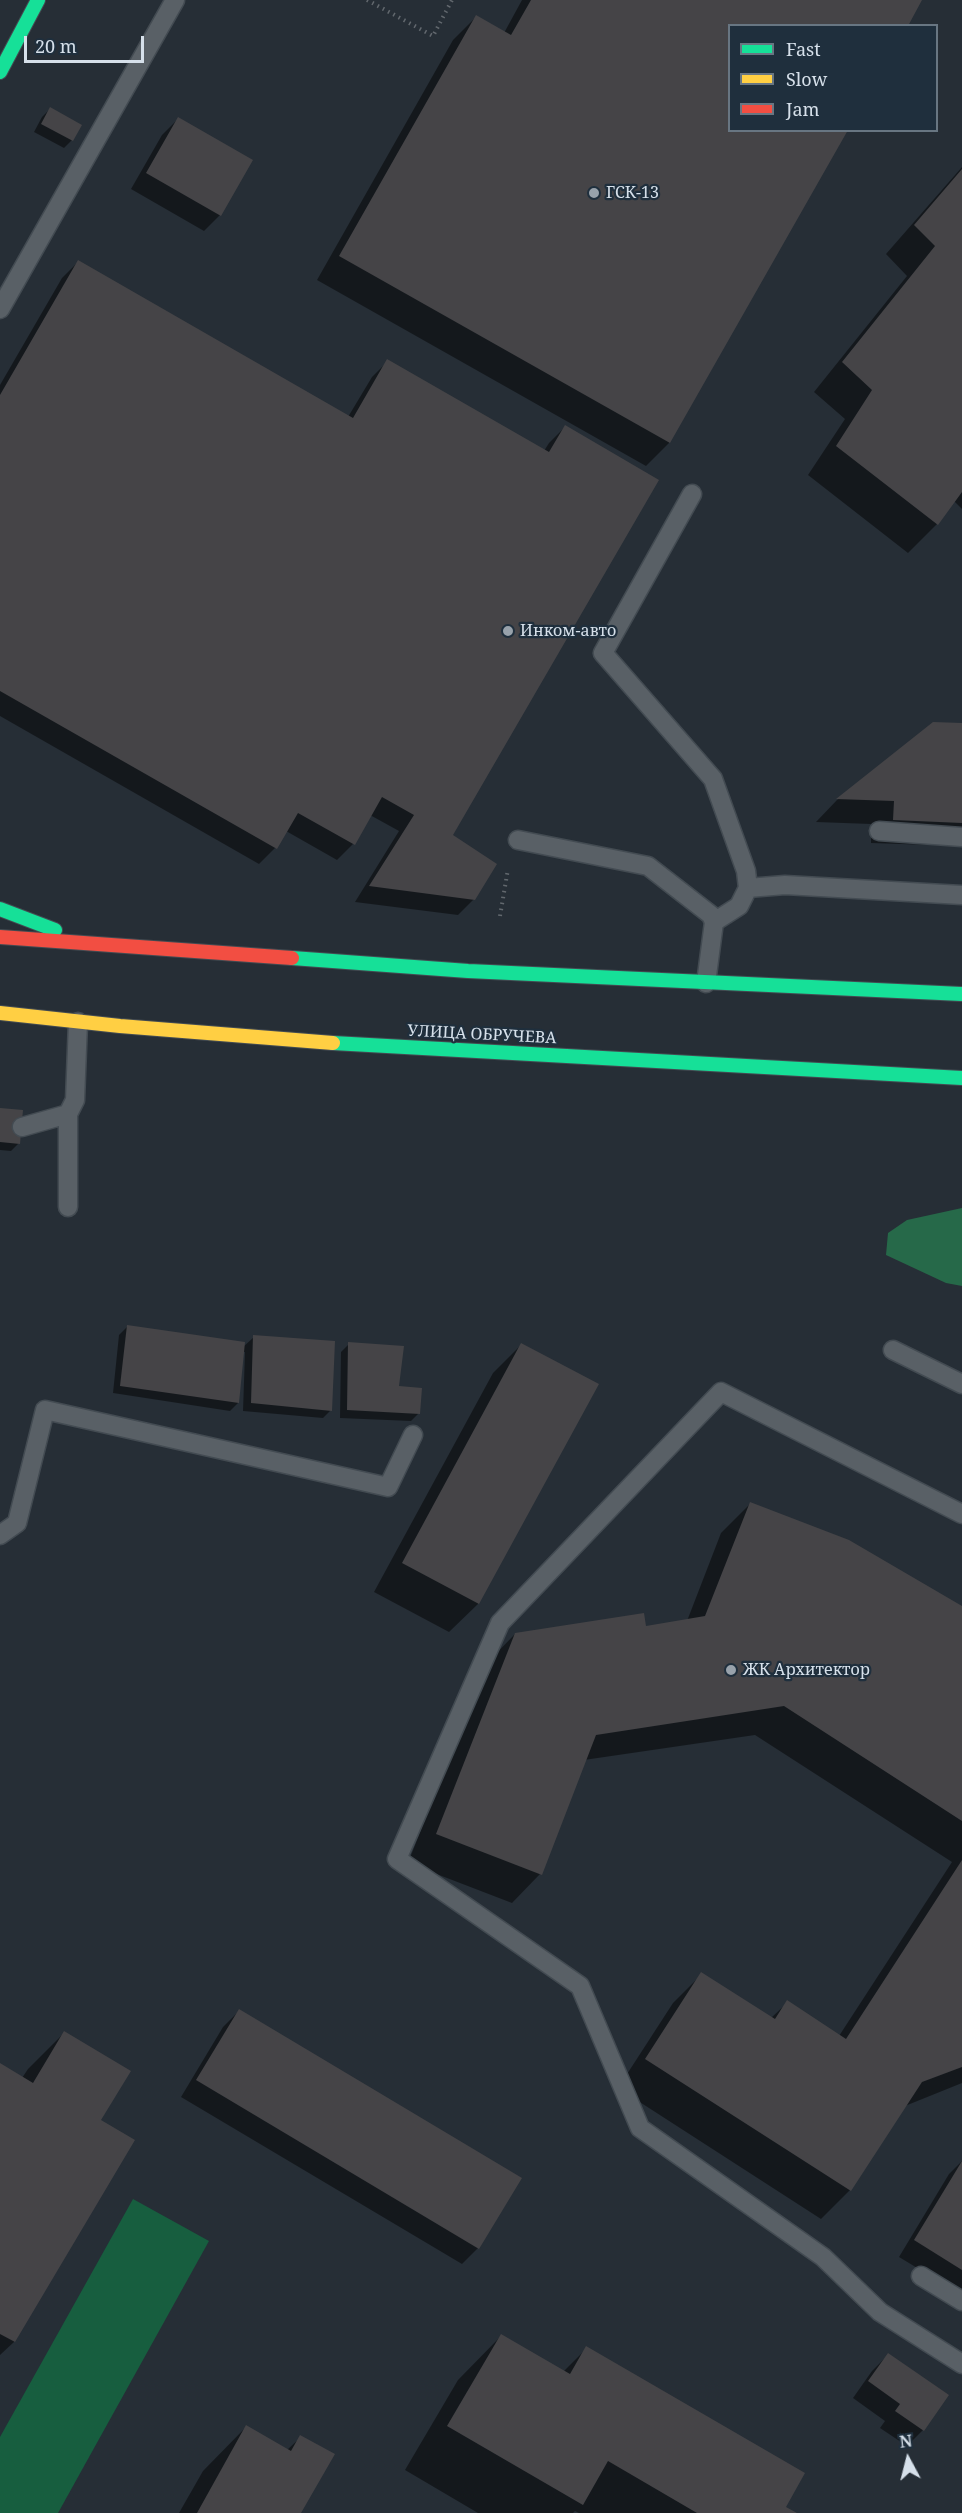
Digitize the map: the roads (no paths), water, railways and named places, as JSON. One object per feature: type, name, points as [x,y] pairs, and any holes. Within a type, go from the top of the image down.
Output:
[{"type":"main road","points":[[0,72],[38,0]]},
{"type":"main road","points":[[0,909],[90,944]]},
{"type":"main road","points":[[0,937],[468,971],[962,994]]},
{"type":"main road","name":"УЛИЦА ОБРУЧЕВА","points":[[0,1013],[78,1022],[376,1046],[962,1078]]},
{"type":"lane","points":[[0,309],[175,0]]},
{"type":"lane","points":[[0,32],[16,41]]},
{"type":"lane","points":[[692,494],[603,653],[712,779],[746,871],[748,888],[739,906],[714,922]]},
{"type":"lane","points":[[879,831],[962,837]]},
{"type":"lane","points":[[518,840],[648,866],[711,915],[714,922],[706,983]]},
{"type":"lane","points":[[748,888],[785,885],[962,895]]},
{"type":"lane","points":[[68,1207],[68,1114],[75,1100],[78,1022]]},
{"type":"lane","points":[[22,1127],[68,1114]]},
{"type":"lane","points":[[893,1350],[962,1384]]},
{"type":"lane","points":[[962,1515],[722,1392],[500,1623],[397,1859],[580,1986],[640,2128],[823,2257],[880,2312],[962,2364]]},
{"type":"lane","points":[[0,1535],[17,1523],[45,1410],[388,1487],[413,1435]]},
{"type":"lane","points":[[921,2276],[962,2301]]},
{"type":"place","name":"ГСК-13","points":[[594,193]]},
{"type":"place","name":"Инком-авто","points":[[508,631]]},
{"type":"place","name":"ЖК Архитектор","points":[[731,1670]]}]
